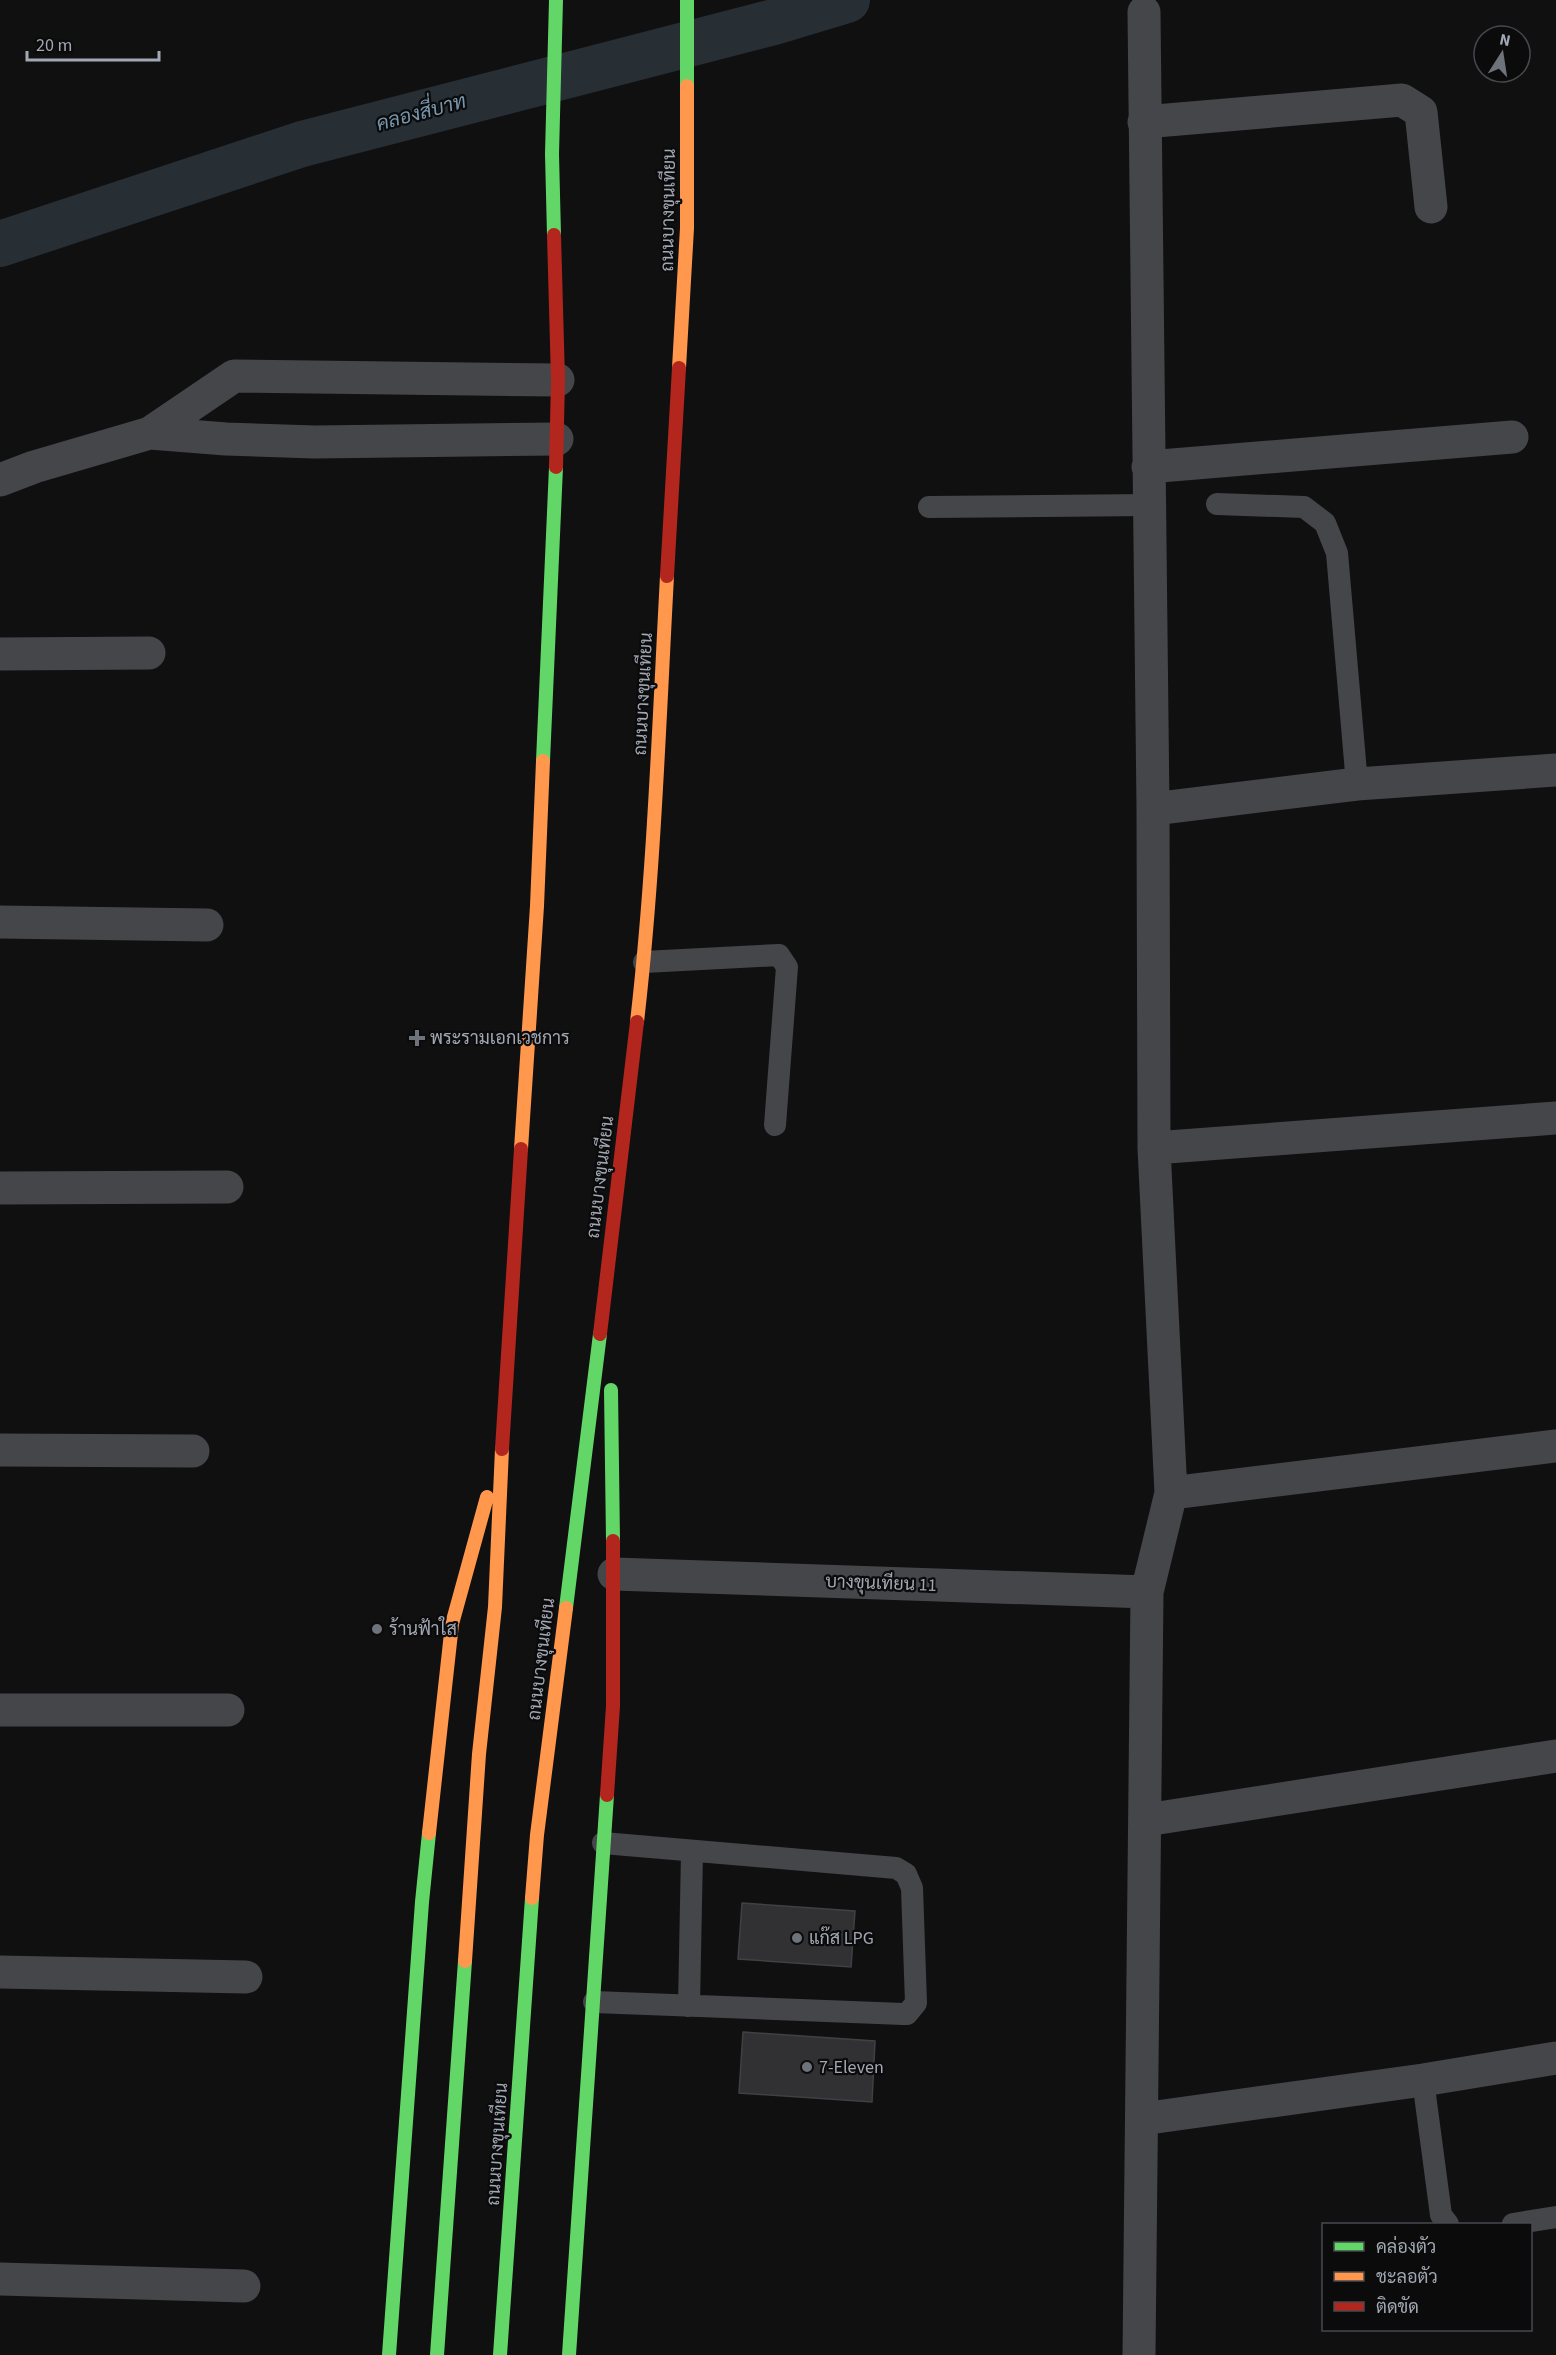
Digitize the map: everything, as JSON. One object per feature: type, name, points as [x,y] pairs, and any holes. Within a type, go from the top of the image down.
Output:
[{"type":"main road","points":[[437,2355],[479,1754],[495,1607],[502,1443],[537,906],[557,439],[558,380],[552,154],[556,0]]},
{"type":"main road","name":"ถนนบางขุนเทียน","points":[[500,2355],[537,1834],[591,1410],[644,962],[653,841],[687,228],[687,0]]},
{"type":"main road","points":[[569,2355],[613,1706],[614,1574],[608,1259]]},
{"type":"main road","points":[[389,2355],[422,1902],[452,1624],[502,1443]]},
{"type":"street","points":[[1139,2355],[1147,1592],[1171,1493],[1154,1148],[1153,809],[1144,12]]},
{"type":"street","points":[[1144,122],[1402,100],[1421,112],[1431,207]]},
{"type":"street","points":[[0,480],[34,467],[150,432],[234,376],[558,380]]},
{"type":"street","points":[[150,432],[226,439],[315,442],[557,439]]},
{"type":"street","points":[[1148,467],[1512,437]]},
{"type":"street","points":[[0,654],[149,653]]},
{"type":"street","points":[[1153,809],[1357,784],[1556,770]]},
{"type":"street","points":[[0,922],[207,925]]},
{"type":"street","points":[[1154,1148],[1556,1118]]},
{"type":"street","points":[[0,1188],[226,1187]]},
{"type":"street","points":[[1171,1493],[1556,1446]]},
{"type":"street","points":[[0,1450],[192,1451]]},
{"type":"street","name":"บางขุนเทียน 11","points":[[614,1574],[1147,1592]]},
{"type":"street","points":[[0,1710],[228,1710]]},
{"type":"street","points":[[1146,1820],[1556,1756]]},
{"type":"street","points":[[0,1972],[246,1977]]},
{"type":"street","points":[[1142,2119],[1423,2080],[1556,2058]]},
{"type":"street","points":[[0,2279],[244,2286]]},
{"type":"lane","points":[[1216,504],[1304,507],[1325,523],[1337,553],[1357,784]]},
{"type":"lane","points":[[929,507],[1149,505]]},
{"type":"lane","points":[[644,962],[779,955],[787,967],[775,1125]]},
{"type":"lane","points":[[594,2002],[903,2014],[907,2014],[916,2003],[912,1888],[906,1874],[897,1868],[603,1843]]},
{"type":"lane","points":[[689,2006],[692,1852]]},
{"type":"lane","points":[[1423,2080],[1441,2215],[1447,2223]]},
{"type":"lane","points":[[1520,2223],[1556,2217]]},
{"type":"building","points":[[742,1903],[855,1911],[851,1967],[738,1959]]},
{"type":"building","points":[[743,2032],[875,2041],[872,2102],[739,2093]]},
{"type":"waterway","name":"คลองสี่บาท","points":[[0,244],[302,144],[774,22],[847,0]]},
{"type":"traffic: fast","points":[[554,235],[552,154],[556,0]]},
{"type":"traffic: fast","points":[[687,0],[687,86]]},
{"type":"traffic: fast","points":[[543,761],[556,467]]},
{"type":"traffic: fast","points":[[566,1608],[600,1334]]},
{"type":"traffic: fast","points":[[611,1390],[613,1541]]},
{"type":"traffic: fast","points":[[569,2355],[607,1795]]},
{"type":"traffic: fast","points":[[389,2355],[429,1833]]},
{"type":"traffic: fast","points":[[500,2355],[532,1898]]},
{"type":"traffic: fast","points":[[437,2355],[465,1961]]},
{"type":"traffic: slow","points":[[679,368],[687,228],[687,86]]},
{"type":"traffic: slow","points":[[637,1022],[652,855],[667,576]]},
{"type":"traffic: slow","points":[[521,1149],[537,906],[543,761]]},
{"type":"traffic: slow","points":[[465,1961],[479,1754],[495,1607],[502,1449]]},
{"type":"traffic: slow","points":[[429,1833],[452,1624],[487,1497]]},
{"type":"traffic: slow","points":[[532,1898],[537,1835],[566,1608]]},
{"type":"traffic: jam","points":[[554,235],[558,380],[556,467]]},
{"type":"traffic: jam","points":[[667,576],[679,368]]},
{"type":"traffic: jam","points":[[600,1334],[637,1022]]},
{"type":"traffic: jam","points":[[502,1449],[521,1149]]},
{"type":"traffic: jam","points":[[607,1795],[613,1706],[613,1541]]},
{"type":"place","name":"พระรามเอกเวชการ","points":[[417,1038]]},
{"type":"place","name":"ร้านฟ้าใส","points":[[377,1629]]},
{"type":"place","name":"แก๊ส LPG","points":[[797,1938]]},
{"type":"place","name":"7-Eleven","points":[[807,2067]]}]
